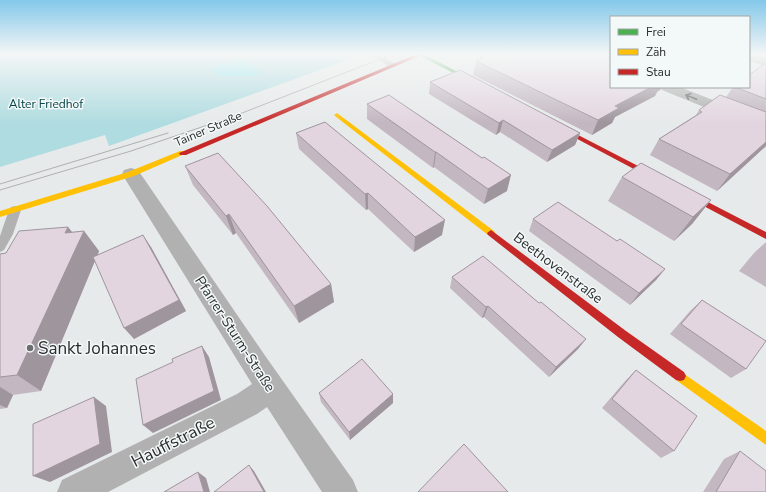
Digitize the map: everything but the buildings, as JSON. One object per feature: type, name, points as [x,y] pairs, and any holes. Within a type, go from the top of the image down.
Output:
[{"type":"street","name":"Tainer Straße","points":[[0,214],[131,174],[364,77]]},
{"type":"street","points":[[464,77],[487,89]]},
{"type":"street","points":[[669,88],[766,127]]},
{"type":"street","name":"Beethovenstraße","points":[[337,115],[615,330],[766,439]]},
{"type":"street","points":[[542,118],[766,236]]},
{"type":"street","name":"Pfarrer-Sturm-Straße","points":[[131,174],[270,388],[340,492]]},
{"type":"street","name":"Hauffstraße","points":[[74,492],[247,404],[270,388]]},
{"type":"lane","points":[[0,247],[7,234],[15,210]]},
{"type":"green space","name":"Alter Friedhof","points":[[0,77],[301,77],[109,146],[105,135],[0,167]]},
{"type":"tram line","points":[[0,190],[131,151],[237,115],[334,77]]},
{"type":"tram line","points":[[0,184],[168,133]]},
{"type":"traffic: fast","points":[[464,77],[482,86]]},
{"type":"traffic: slow","points":[[337,115],[491,233]]},
{"type":"traffic: slow","points":[[0,214],[131,174],[183,153]]},
{"type":"traffic: slow","points":[[680,376],[766,439]]},
{"type":"traffic: jam","points":[[183,153],[366,77]]},
{"type":"traffic: jam","points":[[551,123],[766,236]]},
{"type":"traffic: jam","points":[[491,233],[622,334],[680,376]]},
{"type":"place","name":"Sankt Johannes","points":[[30,348]]}]
